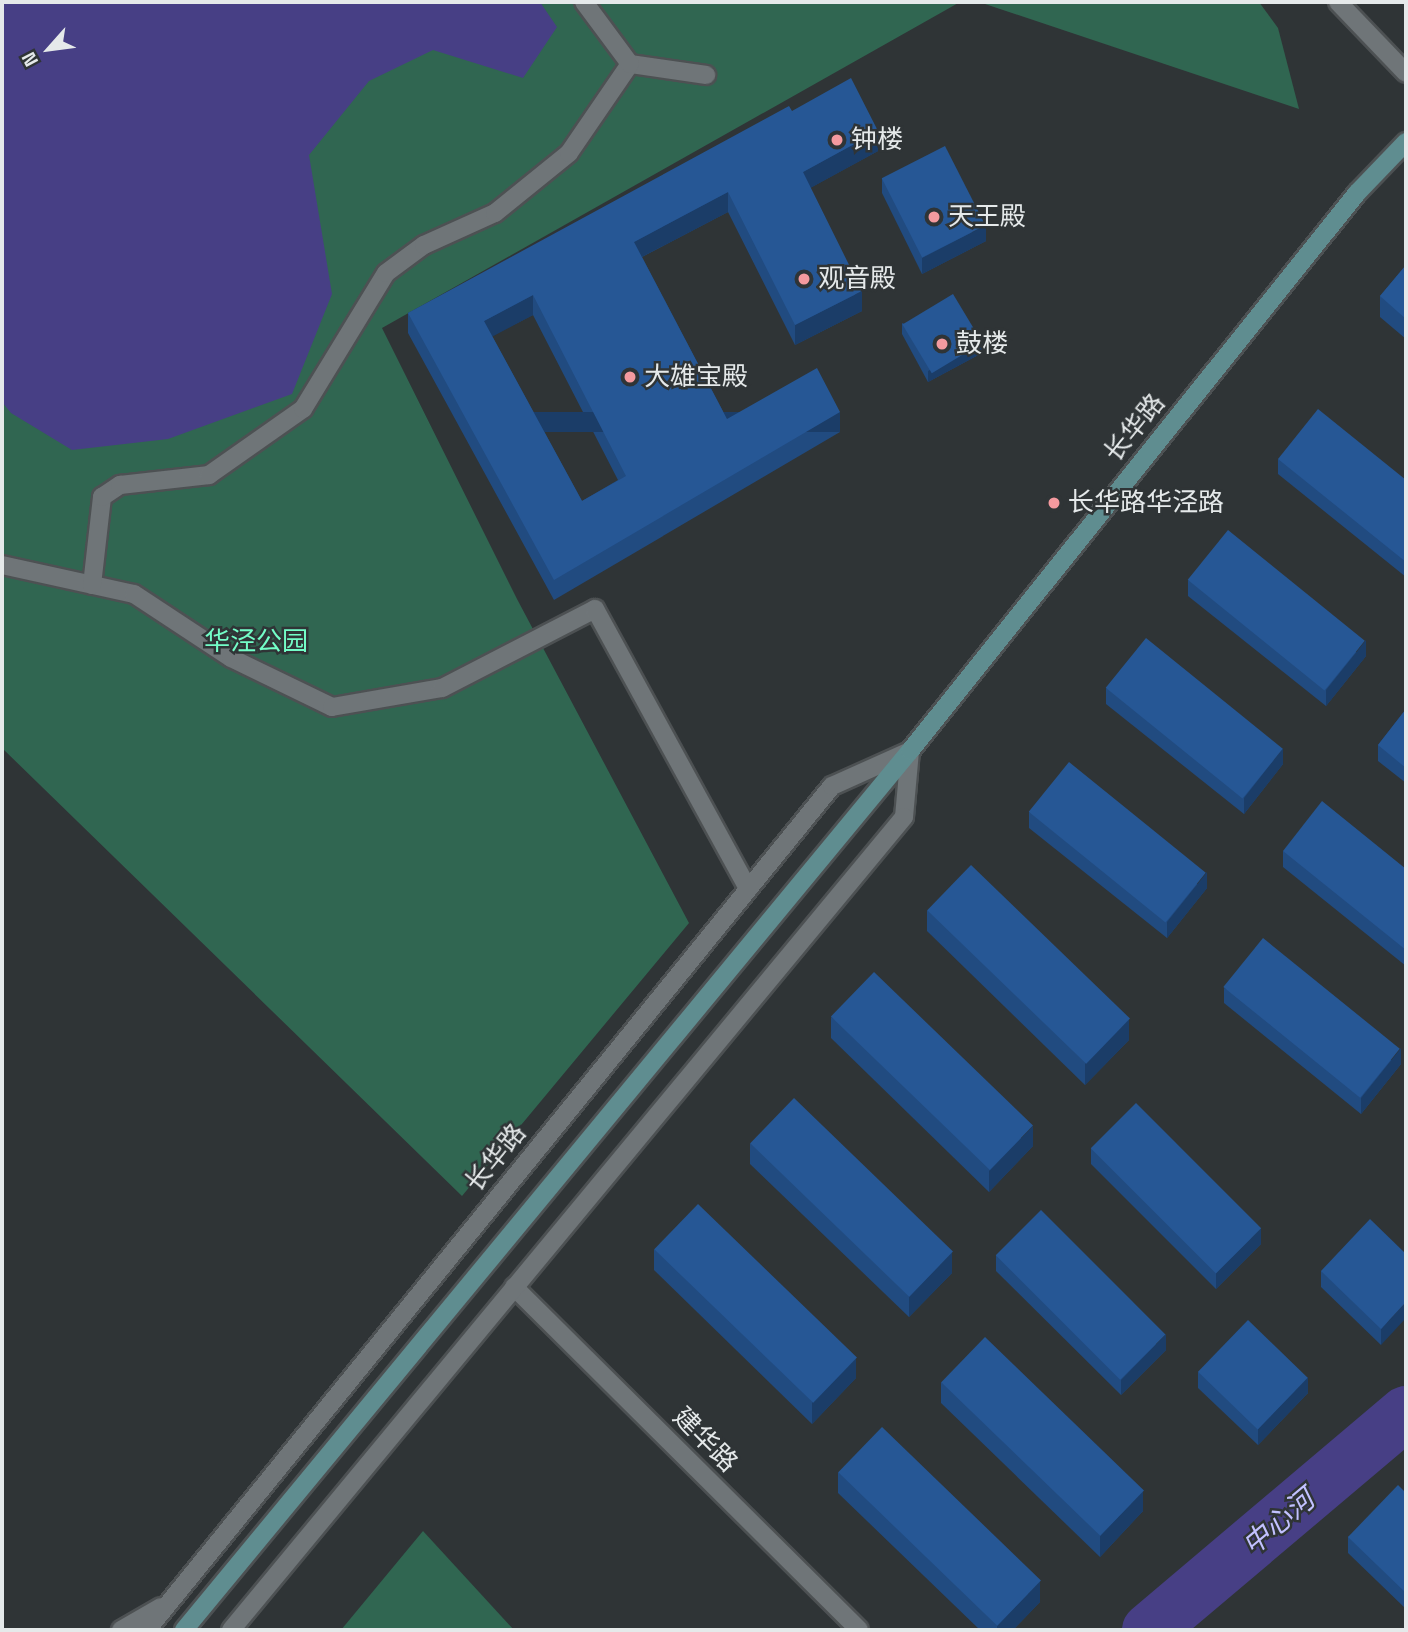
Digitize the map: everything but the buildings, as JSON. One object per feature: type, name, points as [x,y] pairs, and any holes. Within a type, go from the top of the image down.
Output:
[{"type":"street","points":[[584,2],[630,64],[706,75]]},
{"type":"street","points":[[1338,2],[1406,73]]},
{"type":"street","points":[[92,585],[102,497],[121,485],[209,475],[303,409],[386,273],[424,245],[495,213],[569,153],[630,64]]},
{"type":"street","name":"长华路","points":[[184,1630],[514,1235],[910,751],[1357,193],[1406,142]]},
{"type":"street","points":[[2,565],[134,594],[231,658],[332,706],[442,688],[595,609],[748,889]]},
{"type":"street","points":[[230,1630],[904,817],[910,751]]},
{"type":"street","name":"长华路","points":[[147,1630],[832,786],[910,751]]},
{"type":"street","name":"建华路","points":[[514,1287],[859,1630]]},
{"type":"street","points":[[121,1630],[170,1601]]},
{"type":"green space","name":"华泾公园","points":[[2,2],[960,2],[382,328],[517,599],[689,923],[462,1196],[2,748]]},
{"type":"green space","points":[[979,2],[1259,2],[1278,28],[1299,109]]},
{"type":"green space","points":[[423,1531],[514,1630],[341,1630]]},
{"type":"shaded area","points":[[2,2],[540,2],[557,27],[523,78],[433,50],[369,81],[309,155],[332,294],[292,394],[168,439],[72,450],[11,413],[2,402]]},
{"type":"waterway","name":"中心河","points":[[1149,1630],[1406,1413]]},
{"type":"place","name":"钟楼","points":[[837,140]]},
{"type":"place","name":"天王殿","points":[[934,217]]},
{"type":"place","name":"观音殿","points":[[804,279]]},
{"type":"place","name":"鼓楼","points":[[942,344]]},
{"type":"place","name":"大雄宝殿","points":[[630,377]]},
{"type":"place","name":"长华路华泾路","points":[[1054,503]]}]
